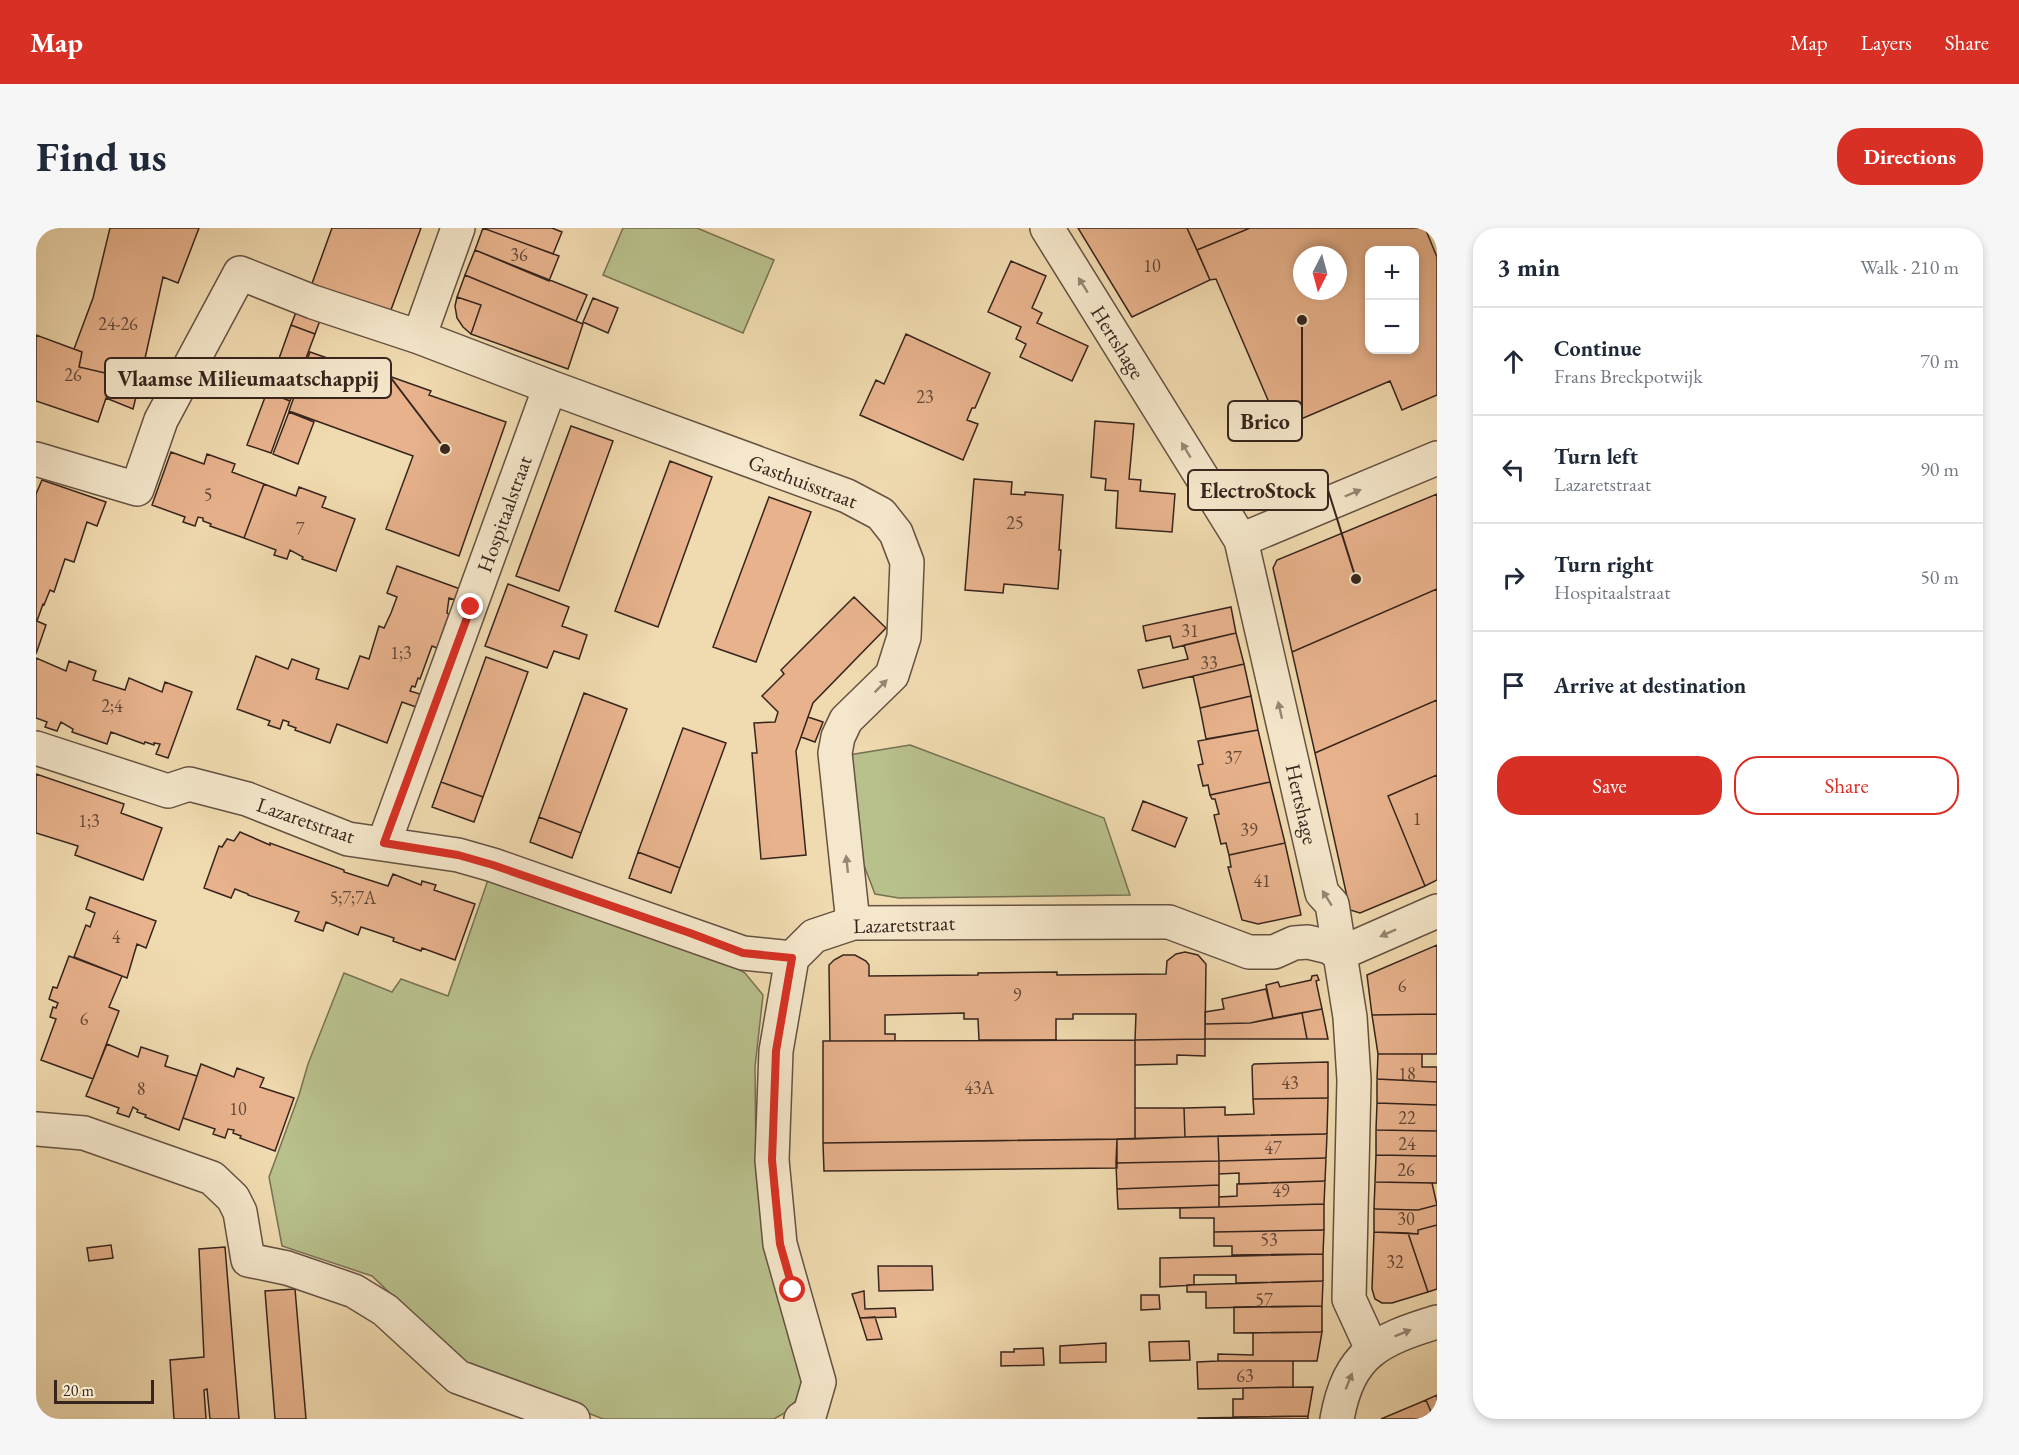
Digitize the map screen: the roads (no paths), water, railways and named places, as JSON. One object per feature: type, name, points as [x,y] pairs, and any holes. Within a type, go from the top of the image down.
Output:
[{"type":"street","points":[[419,337],[458,228]]},
{"type":"street","name":"Hertshage","points":[[1047,228],[1241,540],[1322,893],[1332,904],[1350,1017],[1354,1080],[1349,1299],[1372,1349]]},
{"type":"street","name":"Gasthuisstraat","points":[[36,459],[137,489],[161,420],[240,273],[313,302],[419,337],[847,496],[881,514],[896,533],[907,562],[904,637],[892,675],[846,720],[838,737],[835,753],[853,922]]},
{"type":"street","name":"Hospitaalstraat","points":[[384,843],[550,387]]},
{"type":"street","points":[[1241,540],[1437,458]]},
{"type":"street","name":"Lazaretstraat","points":[[36,748],[168,791],[189,784],[247,799],[348,839],[458,855],[493,865],[743,953],[792,958],[814,936],[853,922],[1169,922],[1250,952],[1274,952],[1294,943],[1308,942],[1329,947],[1340,954]]},
{"type":"street","points":[[1340,954],[1437,911]]},
{"type":"street","points":[[792,958],[776,1051],[772,1160],[780,1244],[819,1382],[810,1413],[801,1419]]},
{"type":"street","points":[[36,1129],[84,1133],[212,1178],[233,1198],[240,1212],[248,1260],[287,1268],[354,1292],[385,1310],[458,1377],[573,1419]]},
{"type":"street","points":[[1337,1419],[1348,1380],[1357,1363],[1372,1349],[1400,1333],[1437,1322]]},
{"type":"place","name":"Brico","points":[[1302,320]]},
{"type":"place","name":"Vlaamse Milieumaatschappij","points":[[445,449]]},
{"type":"place","name":"ElectroStock","points":[[1356,579]]}]
